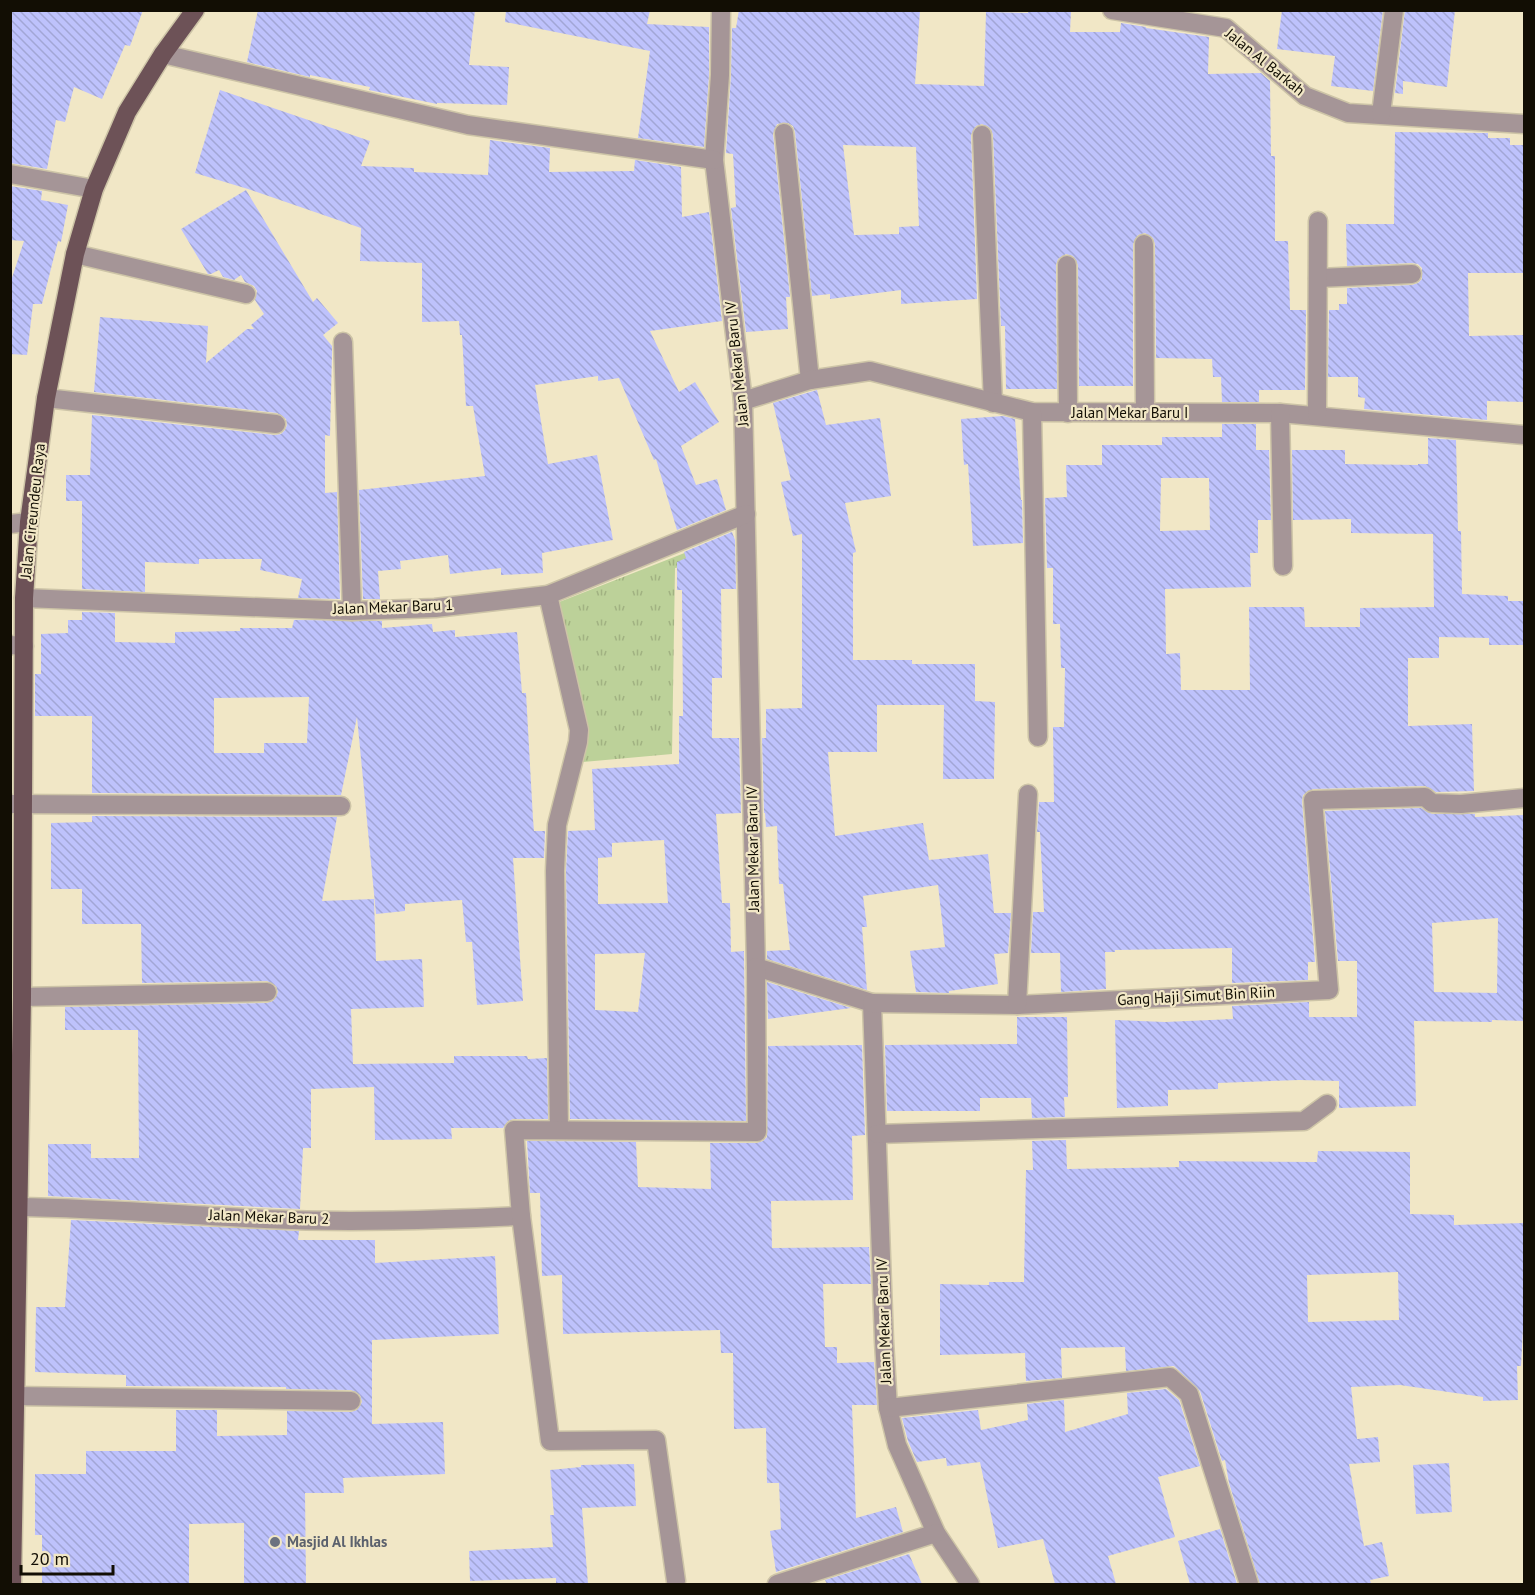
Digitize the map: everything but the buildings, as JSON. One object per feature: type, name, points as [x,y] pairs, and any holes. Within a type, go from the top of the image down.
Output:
[{"type":"main road","name":"Jalan Cireundeu Raya","points":[[12,1584],[12,1443],[15,1396],[18,1207],[15,1085],[22,997],[16,804],[17,646],[24,598],[20,523],[75,254],[94,189],[127,112],[163,54],[195,10]]},
{"type":"street","name":"Jalan Mekar Baru IV","points":[[559,1130],[757,1132],[756,967],[743,401],[714,160],[720,75],[721,10]]},
{"type":"street","name":"Jalan Al Barkah","points":[[1112,10],[1226,28],[1305,96],[1348,113],[1524,124]]},
{"type":"street","points":[[1381,114],[1394,10]]},
{"type":"street","points":[[163,54],[468,125],[714,160]]},
{"type":"street","points":[[784,133],[810,380]]},
{"type":"street","points":[[982,135],[993,403]]},
{"type":"street","points":[[10,174],[94,189]]},
{"type":"street","points":[[1317,416],[1318,221]]},
{"type":"street","points":[[1144,244],[1145,412]]},
{"type":"street","points":[[75,254],[246,294]]},
{"type":"street","points":[[1067,265],[1068,413]]},
{"type":"street","points":[[1318,278],[1413,274]]},
{"type":"street","points":[[342,342],[352,611]]},
{"type":"street","name":"Jalan Mekar Baru I","points":[[743,401],[810,380],[870,371],[1032,412],[1280,413],[1524,435]]},
{"type":"street","points":[[46,398],[276,424]]},
{"type":"street","points":[[1032,412],[1038,737]]},
{"type":"street","points":[[1280,413],[1283,566]]},
{"type":"street","name":"Jalan Mekar Baru 1","points":[[24,598],[352,611],[435,608],[549,595],[746,514]]},
{"type":"street","points":[[549,595],[579,730],[578,742],[556,825],[559,1130],[514,1130],[521,1216],[550,1441],[656,1440],[676,1581]]},
{"type":"street","points":[[1017,1005],[1028,794]]},
{"type":"street","name":"Gang Haji Simut Bin Riin","points":[[873,1003],[1017,1005],[1329,990],[1312,800],[1425,797],[1432,803],[1461,804],[1524,798]]},
{"type":"street","points":[[16,804],[341,806]]},
{"type":"street","points":[[756,967],[873,1003]]},
{"type":"street","points":[[22,997],[267,992]]},
{"type":"street","name":"Jalan Mekar Baru IV","points":[[873,1003],[888,1408],[897,1445],[936,1533],[970,1584]]},
{"type":"street","points":[[877,1134],[1305,1121],[1327,1104]]},
{"type":"street","name":"Jalan Mekar Baru 2","points":[[18,1207],[86,1208],[266,1219],[403,1221],[521,1216]]},
{"type":"street","points":[[888,1408],[1170,1377],[1190,1394],[1249,1584]]},
{"type":"street","points":[[15,1396],[351,1401]]},
{"type":"street","points":[[777,1584],[936,1533]]},
{"type":"green space","points":[[728,536],[730,559],[675,568],[672,754],[572,763],[574,728],[549,606]]},
{"type":"place","name":"Masjid Al Ikhlas","points":[[275,1542]]}]
